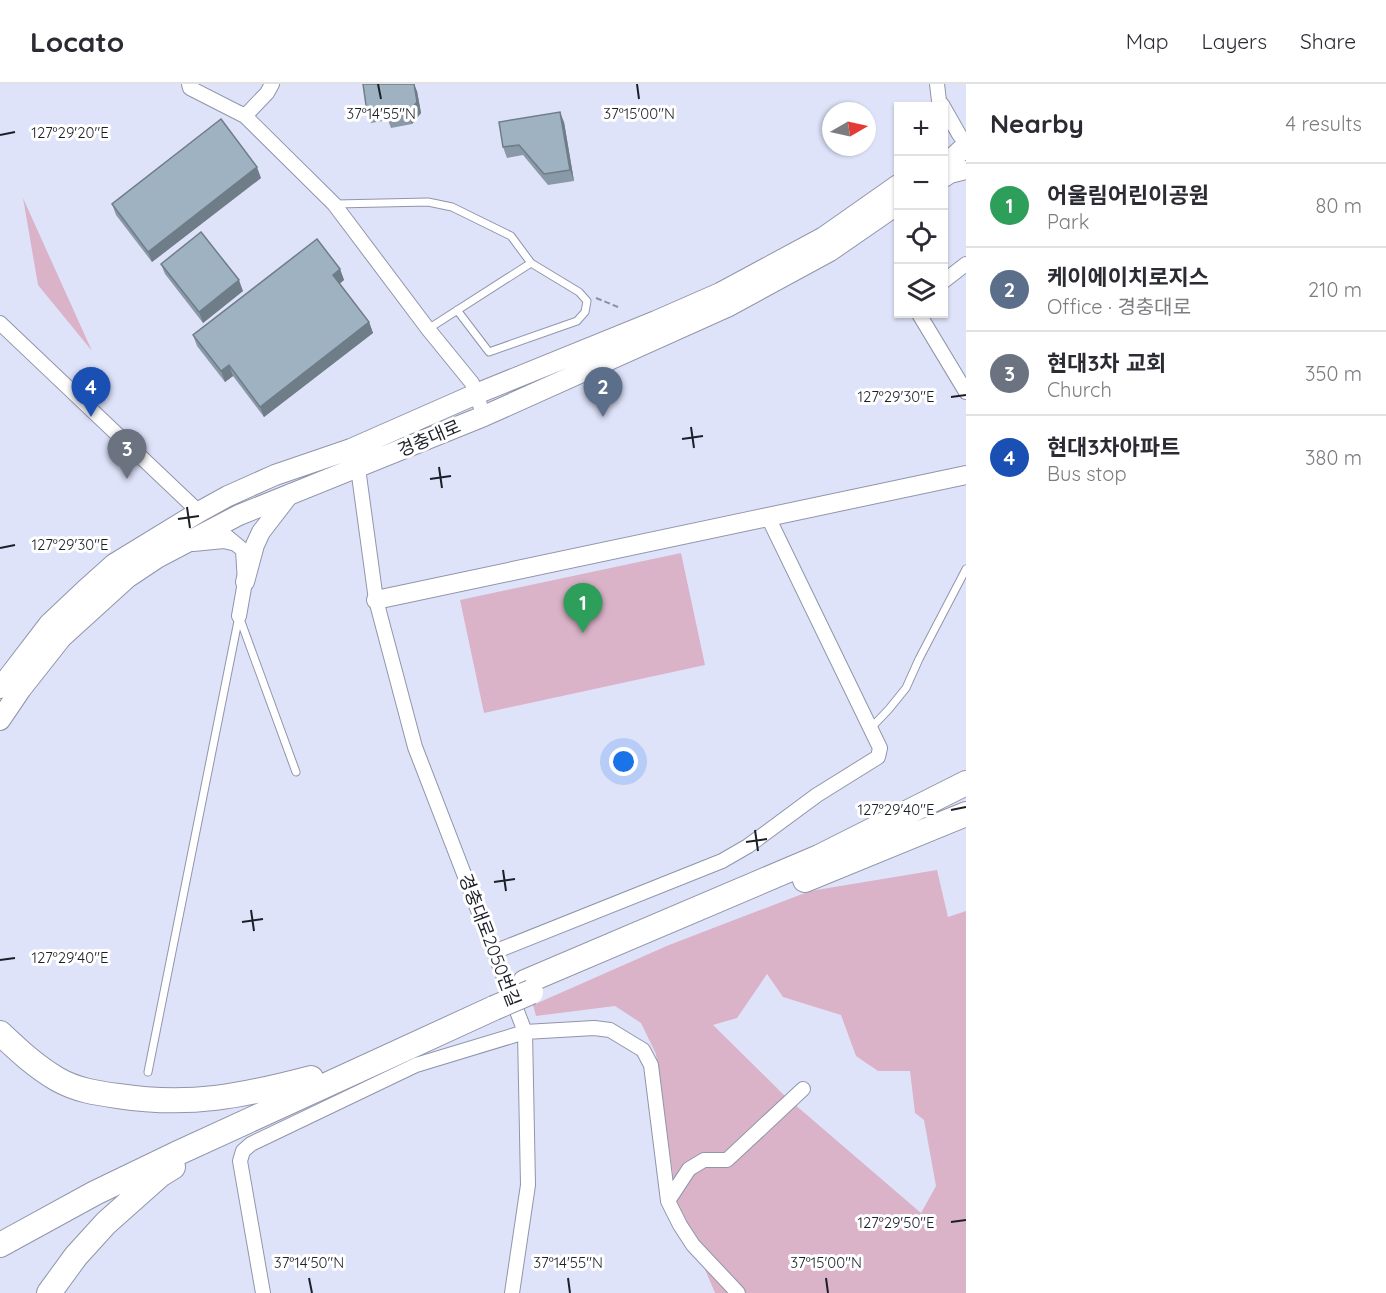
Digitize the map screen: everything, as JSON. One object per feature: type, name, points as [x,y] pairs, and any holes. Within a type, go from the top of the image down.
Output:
[{"type":"highway","points":[[0,1228],[86,1181],[311,1078],[492,1003],[819,857],[966,783]]},
{"type":"highway","points":[[528,987],[966,814]]},
{"type":"highway","points":[[0,1245],[95,1193],[178,1153],[250,1122],[492,1003]]},
{"type":"highway","points":[[0,1034],[27,1059],[58,1080],[87,1092],[122,1097],[159,1102],[232,1097],[311,1078]]},
{"type":"highway","points":[[49,1293],[76,1256],[99,1231],[160,1175],[250,1122]]},
{"type":"main road","points":[[948,147],[964,139]]},
{"type":"main road","points":[[948,161],[964,139]]},
{"type":"main road","name":"경충대로","points":[[0,688],[49,624],[114,564],[228,496],[275,475],[351,449],[720,292],[824,237],[894,188]]},
{"type":"main road","name":"경충대로","points":[[0,720],[62,637],[127,578],[182,544],[214,526],[484,416],[727,307],[830,251],[894,207]]},
{"type":"street","points":[[189,84],[190,88],[245,116],[334,204],[472,383],[484,416]]},
{"type":"street","points":[[245,116],[267,93],[272,84]]},
{"type":"street","points":[[937,84],[940,102]]},
{"type":"street","points":[[948,115],[964,139]]},
{"type":"street","points":[[948,175],[966,170]]},
{"type":"street","points":[[948,277],[966,264]]},
{"type":"street","points":[[921,318],[966,392]]},
{"type":"street","points":[[0,323],[214,526],[243,549],[245,582]]},
{"type":"street","name":"경충대로2050번길","points":[[351,449],[358,468],[376,600],[415,747],[525,1032]]},
{"type":"street","points":[[376,600],[768,517],[962,473]]},
{"type":"street","points":[[239,616],[255,545],[261,532],[291,493]]},
{"type":"street","points":[[494,952],[712,865],[739,851],[817,795],[878,757],[880,748],[768,517]]},
{"type":"street","points":[[182,544],[224,541],[238,545]]},
{"type":"street","points":[[264,1293],[240,1161],[243,1151],[252,1144],[416,1065],[525,1032],[602,1029],[610,1030],[643,1050],[651,1065],[668,1201],[693,1245],[738,1293]]},
{"type":"street","points":[[512,1293],[528,1185],[525,1032]]},
{"type":"street","points":[[668,1201],[689,1169],[704,1160],[727,1160],[803,1089]]},
{"type":"lane","points":[[334,204],[428,202],[452,207],[511,236],[531,263],[579,292],[587,301],[585,312],[577,321],[489,352],[457,310]]},
{"type":"lane","points":[[428,328],[531,263]]},
{"type":"lane","points":[[870,728],[906,688],[919,658],[966,569]]},
{"type":"lane","points":[[239,616],[296,771]]},
{"type":"lane","points":[[148,1072],[239,616]]},
{"type":"path","points":[[579,292],[618,307]]},
{"type":"shaded area","points":[[23,198],[92,351],[38,285]]},
{"type":"shaded area","points":[[681,553],[705,665],[484,713],[460,600]]},
{"type":"shaded area","points":[[937,870],[948,917],[966,911],[966,1293],[715,1293],[677,1204],[656,1054],[641,1023],[615,1006],[536,1016],[533,1005],[669,945],[810,891]],"holes":[[[767,974],[783,997],[841,1015],[856,1056],[878,1071],[910,1071],[915,1113],[924,1120],[936,1186],[921,1213],[786,1097],[713,1025],[737,1018]]]},
{"type":"building","points":[[363,84],[414,84],[417,102],[408,113],[387,117],[386,109],[367,112]]},
{"type":"building","points":[[560,112],[570,170],[544,174],[519,145],[503,147],[499,122]]},
{"type":"building","points":[[221,119],[257,167],[148,252],[112,204]]},
{"type":"building","points":[[201,232],[239,280],[199,312],[161,264]]},
{"type":"building","points":[[317,239],[340,269],[333,275],[369,322],[260,407],[229,365],[221,371],[193,335]]},
{"type":"place","name":"현대3차아파트","points":[[91,417]]},
{"type":"place","name":"케이에이치로지스","points":[[603,417]]},
{"type":"place","name":"현대3차 교회","points":[[127,479]]},
{"type":"place","name":"어울림어린이공원","points":[[583,633]]}]
